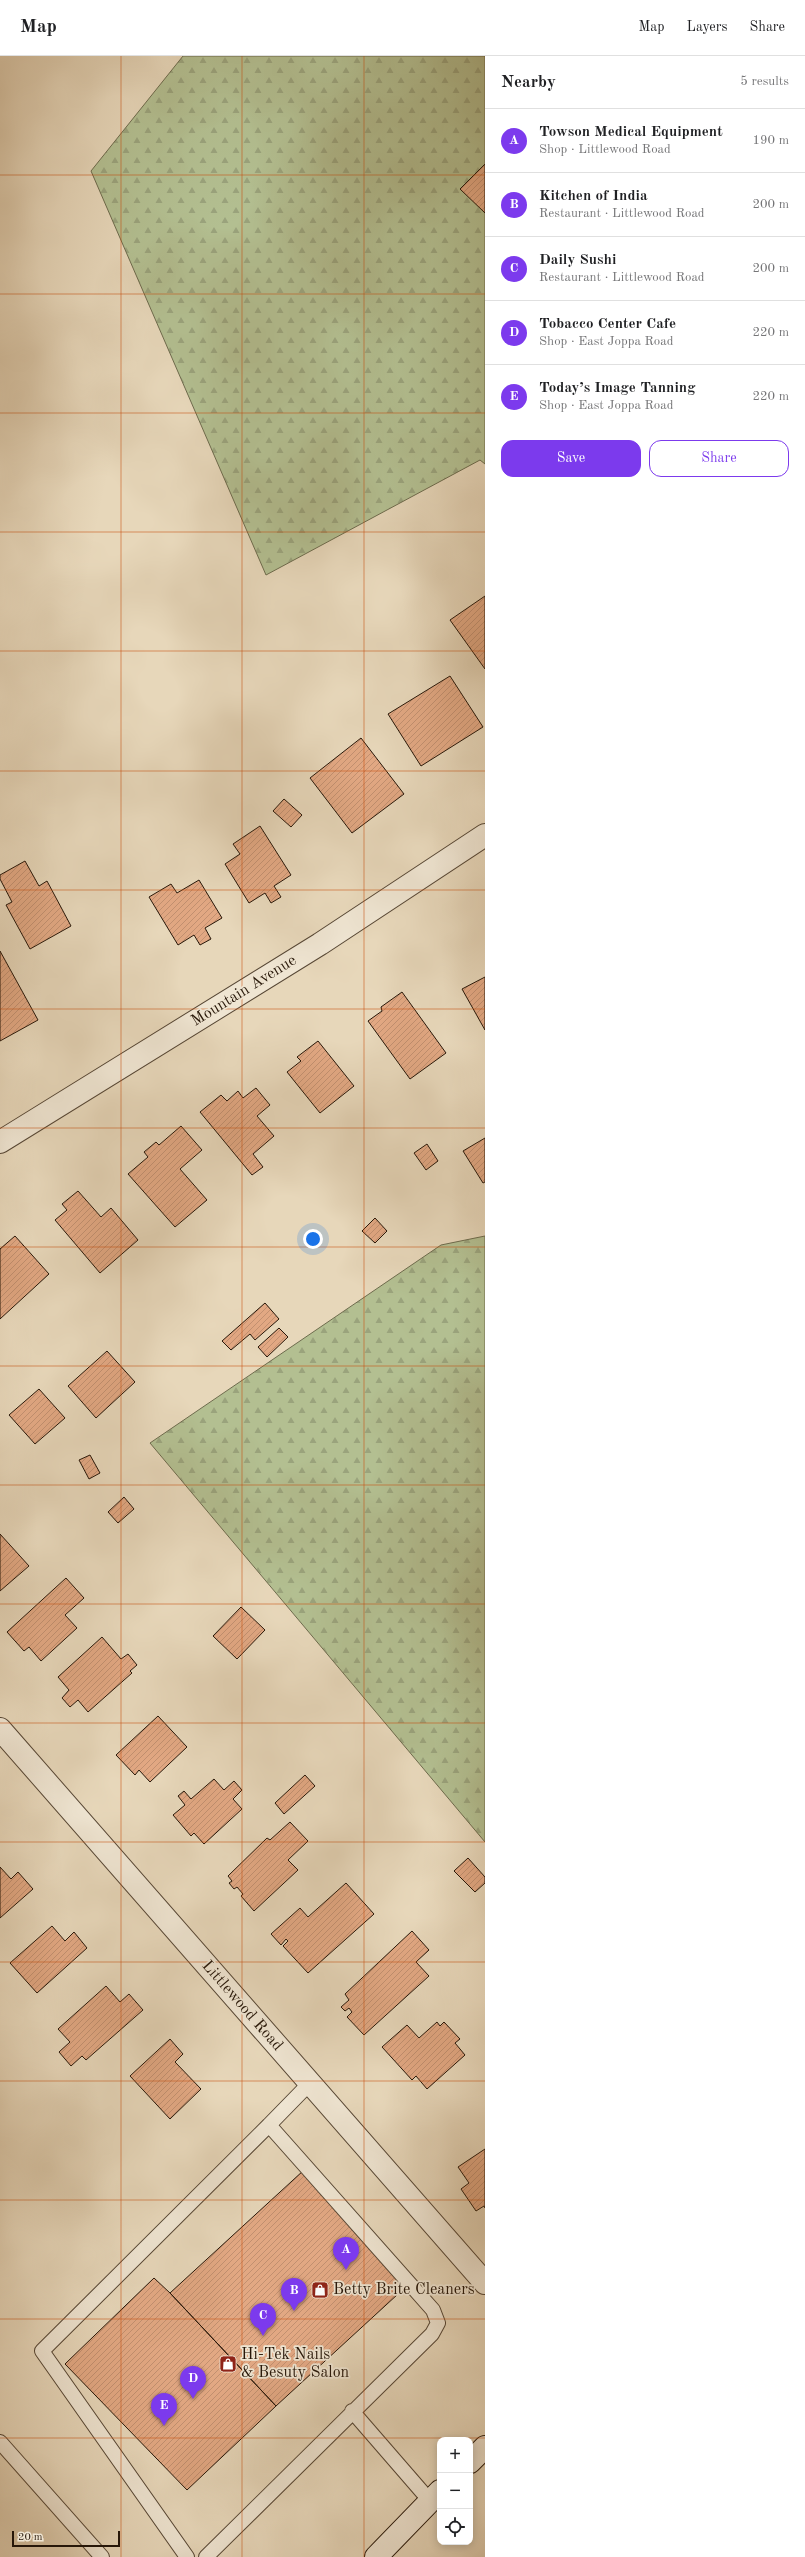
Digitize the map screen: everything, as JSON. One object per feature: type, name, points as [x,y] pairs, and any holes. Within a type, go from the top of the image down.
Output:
[{"type":"street","name":"Mountain Avenue","points":[[0,1142],[314,948],[485,835]]},
{"type":"street","name":"Littlewood Road","points":[[0,1729],[485,2283]]},
{"type":"street","points":[[473,2459],[485,2447]]},
{"type":"street","points":[[376,2557],[435,2496]]},
{"type":"lane","points":[[186,2557],[42,2351],[310,2083]]},
{"type":"lane","points":[[206,2557],[352,2411],[432,2334],[438,2323],[433,2310],[269,2125]]},
{"type":"lane","points":[[352,2411],[435,2496]]},
{"type":"lane","points":[[0,2442],[102,2557]]},
{"type":"green space","points":[[183,56],[485,56],[485,464],[480,460],[266,575],[91,171]]},
{"type":"green space","points":[[485,1236],[485,1842],[150,1443],[441,1245]]},
{"type":"building","points":[[485,164],[485,213],[460,189]]},
{"type":"building","points":[[485,596],[485,669],[450,620]]},
{"type":"building","points":[[450,676],[483,727],[421,766],[388,714]]},
{"type":"building","points":[[361,738],[404,794],[352,833],[310,778]]},
{"type":"building","points":[[284,799],[302,815],[291,827],[273,811]]},
{"type":"building","points":[[260,826],[291,875],[274,886],[281,897],[271,903],[265,893],[249,903],[225,864],[240,854],[233,844]]},
{"type":"building","points":[[25,861],[39,886],[47,881],[71,926],[30,949],[6,905],[12,902],[0,879],[0,875]]},
{"type":"building","points":[[199,880],[222,918],[205,928],[211,939],[200,945],[194,935],[178,945],[149,897],[171,884],[177,893]]},
{"type":"building","points":[[0,951],[38,1020],[0,1041]]},
{"type":"building","points":[[485,977],[485,1030],[462,989]]},
{"type":"building","points":[[402,992],[446,1053],[410,1079],[368,1021],[382,1011],[381,1007]]},
{"type":"building","points":[[318,1041],[354,1086],[320,1113],[287,1072],[301,1061],[297,1057]]},
{"type":"building","points":[[256,1088],[270,1105],[257,1116],[274,1136],[253,1154],[263,1167],[252,1175],[200,1112],[221,1095],[227,1101],[238,1091],[243,1098]]},
{"type":"building","points":[[181,1126],[202,1150],[180,1169],[207,1200],[175,1227],[128,1174],[148,1157],[144,1152],[156,1142],[159,1145]]},
{"type":"building","points":[[485,1138],[485,1182],[483,1183],[463,1151]]},
{"type":"building","points":[[427,1144],[438,1161],[426,1170],[414,1153]]},
{"type":"building","points":[[78,1191],[101,1217],[111,1208],[138,1240],[100,1273],[55,1220],[67,1210],[62,1204]]},
{"type":"building","points":[[375,1218],[387,1231],[375,1243],[362,1231]]},
{"type":"building","points":[[15,1236],[49,1274],[0,1319],[0,1249]]},
{"type":"building","points":[[265,1303],[279,1319],[255,1340],[250,1334],[231,1350],[222,1341]]},
{"type":"building","points":[[279,1328],[288,1337],[267,1357],[258,1347]]},
{"type":"building","points":[[107,1351],[135,1382],[96,1418],[68,1386]]},
{"type":"building","points":[[39,1389],[65,1418],[35,1444],[9,1415]]},
{"type":"building","points":[[90,1455],[100,1473],[89,1479],[79,1460]]},
{"type":"building","points":[[124,1497],[134,1509],[118,1523],[108,1512]]},
{"type":"building","points":[[0,1534],[29,1566],[0,1591]]},
{"type":"building","points":[[66,1578],[84,1598],[65,1615],[77,1628],[41,1661],[29,1647],[24,1651],[7,1632]]},
{"type":"building","points":[[241,1607],[265,1630],[237,1659],[213,1636]]},
{"type":"building","points":[[102,1637],[121,1659],[128,1654],[137,1665],[130,1671],[132,1673],[88,1712],[78,1700],[70,1707],[62,1698],[69,1690],[58,1677]]},
{"type":"building","points":[[158,1716],[187,1747],[150,1782],[139,1770],[135,1775],[116,1755]]},
{"type":"building","points":[[305,1775],[315,1786],[284,1814],[275,1803]]},
{"type":"building","points":[[214,1779],[224,1790],[234,1781],[242,1790],[233,1799],[242,1809],[204,1844],[194,1833],[191,1836],[173,1815],[185,1805],[178,1796],[184,1791],[191,1799]]},
{"type":"building","points":[[290,1822],[308,1841],[288,1860],[298,1870],[254,1911],[241,1896],[243,1894],[237,1887],[234,1889],[229,1883],[232,1881],[228,1876],[267,1838],[270,1840]]},
{"type":"building","points":[[468,1858],[485,1877],[485,1883],[475,1892],[454,1871]]},
{"type":"building","points":[[0,1867],[11,1879],[18,1872],[33,1889],[0,1918]]},
{"type":"building","points":[[346,1883],[374,1914],[308,1973],[283,1946],[288,1941],[286,1939],[281,1945],[271,1934],[300,1908],[308,1917]]},
{"type":"building","points":[[52,1926],[65,1941],[74,1932],[87,1948],[37,1993],[10,1963]]},
{"type":"building","points":[[412,1931],[429,1950],[416,1962],[429,1976],[364,2035],[347,2017],[352,2012],[349,2008],[345,2011],[341,2007],[349,2000],[345,1994]]},
{"type":"building","points":[[106,1986],[120,2002],[129,1994],[143,2010],[86,2060],[82,2056],[71,2066],[59,2052],[70,2042],[58,2029]]},
{"type":"building","points":[[437,2022],[440,2026],[444,2022],[460,2039],[455,2043],[465,2055],[427,2089],[416,2076],[412,2080],[382,2047],[407,2025],[419,2038]]},
{"type":"building","points":[[170,2039],[183,2054],[175,2062],[201,2089],[170,2119],[130,2076]]},
{"type":"building","points":[[485,2149],[485,2208],[484,2206],[476,2211],[461,2189],[469,2183],[458,2167]]},
{"type":"building","points":[[304,2170],[410,2283],[276,2406],[170,2293]]},
{"type":"building","points":[[154,2278],[170,2293],[276,2406],[187,2490],[65,2364]]},
{"type":"place","name":"Towson Medical Equipment","points":[[346,2270]]},
{"type":"place","name":"Betty Brite Cleaners","points":[[320,2290]]},
{"type":"place","name":"Kitchen of India","points":[[294,2311]]},
{"type":"place","name":"Daily Sushi","points":[[263,2336]]},
{"type":"place","name":"Hi-Tek Nails & Besuty Salon","points":[[228,2364]]},
{"type":"place","name":"Tobacco Center Cafe","points":[[193,2399]]},
{"type":"place","name":"Today’s Image Tanning","points":[[164,2426]]}]
